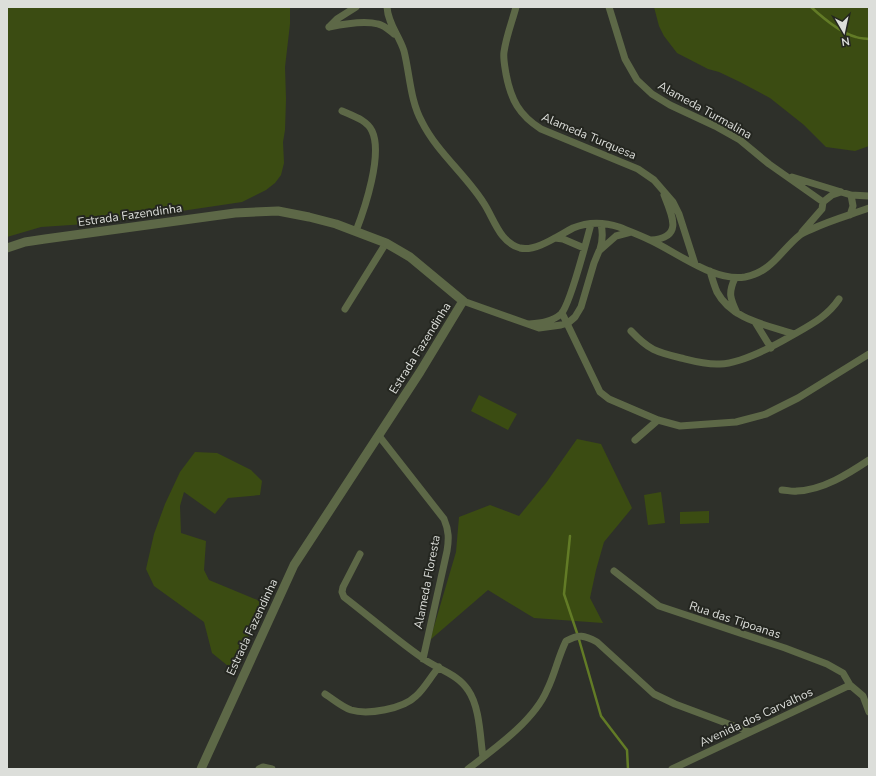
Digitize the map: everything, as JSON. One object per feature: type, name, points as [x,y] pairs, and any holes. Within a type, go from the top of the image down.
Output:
[{"type":"street","points":[[356,7],[337,19],[329,27],[361,23],[378,24],[396,35]]},
{"type":"street","points":[[387,7],[390,20],[403,50],[413,100],[421,121],[430,137],[471,185],[484,203],[503,237],[511,244],[521,248],[530,248],[540,245],[574,228],[591,224],[612,225],[650,240],[710,271],[735,278],[759,273],[771,266],[801,234],[822,205],[832,195],[841,192]]},
{"type":"street","name":"Alameda Turquesa","points":[[516,7],[504,52],[504,65],[512,98],[520,110],[530,122],[542,129],[638,169],[654,180],[673,202],[679,214],[695,264]]},
{"type":"street","name":"Alameda Turmalina","points":[[609,7],[626,59],[637,80],[652,94],[740,140],[769,164],[788,176],[822,205]]},
{"type":"street","points":[[342,111],[364,121],[372,131],[376,145],[376,157],[364,209],[356,231]]},
{"type":"street","name":"Alameda Turmalina","points":[[788,176],[851,195],[869,196]]},
{"type":"street","name":"Alameda Turquesa","points":[[650,240],[666,237],[671,233],[673,228],[667,202],[661,188]]},
{"type":"street","points":[[850,214],[853,206],[851,195]]},
{"type":"street","points":[[822,205],[823,213],[832,219]]},
{"type":"street","points":[[801,234],[832,219],[869,208]]},
{"type":"street","name":"Estrada Fazendinha","points":[[7,248],[25,242],[242,212],[278,211],[329,222],[386,243],[410,257],[464,301],[379,436],[339,494],[294,565],[200,769]]},
{"type":"street","points":[[527,325],[549,321],[562,313],[568,301],[591,224]]},
{"type":"street","points":[[464,301],[527,325],[539,328],[568,323],[575,317],[581,307],[594,263],[603,242],[601,224]]},
{"type":"street","points":[[599,251],[616,236],[631,232]]},
{"type":"street","points":[[555,238],[563,239],[584,248]]},
{"type":"street","points":[[345,309],[386,243]]},
{"type":"street","points":[[581,258],[594,263]]},
{"type":"street","points":[[710,271],[717,291],[729,307],[754,322],[794,334]]},
{"type":"street","points":[[735,278],[730,294],[737,313]]},
{"type":"street","points":[[631,331],[641,342],[658,352],[699,363],[721,364],[739,360],[771,348],[827,313],[831,310],[839,298]]},
{"type":"street","points":[[568,301],[581,307]]},
{"type":"street","points":[[562,313],[600,392],[608,399],[658,420],[680,426],[736,422],[766,414],[798,398],[869,354]]},
{"type":"street","points":[[754,322],[771,348]]},
{"type":"street","points":[[635,440],[658,420]]},
{"type":"street","name":"Alameda Floresta","points":[[379,436],[444,520],[448,528],[449,538],[447,551],[422,659]]},
{"type":"street","points":[[782,490],[796,492],[812,489],[828,483],[869,460]]},
{"type":"street","points":[[360,554],[343,586],[342,592],[344,597],[422,659],[439,667],[459,680],[468,690],[475,703],[483,758]]},
{"type":"street","name":"Rua das Tipoanas","points":[[614,571],[659,606],[786,648],[827,664],[843,673],[850,685],[863,696],[869,712]]},
{"type":"street","points":[[468,769],[499,746],[518,728],[536,707],[547,691],[566,641],[576,636],[587,637],[597,642],[654,694],[675,704],[750,732]]},
{"type":"street","points":[[325,694],[350,710],[379,712],[416,697],[439,667]]},
{"type":"street","name":"Avenida dos Carvalhos","points":[[672,769],[850,685]]},
{"type":"street","points":[[259,769],[263,767],[272,769]]},
{"type":"green space","points":[[7,7],[290,7],[290,24],[285,67],[286,99],[283,142],[284,163],[281,175],[275,183],[266,190],[242,202],[101,223],[41,227],[7,237]]},
{"type":"green space","points":[[654,7],[869,7],[869,146],[855,151],[826,147],[804,125],[770,98],[740,82],[719,72],[708,69],[677,53],[664,36],[659,26]]},
{"type":"green space","points":[[479,395],[517,414],[508,430],[471,411]]},
{"type":"green space","points":[[577,439],[601,444],[632,508],[604,542],[596,570],[590,598],[603,623],[534,618],[488,590],[430,640],[456,552],[459,517],[490,505],[519,516],[546,483]]},
{"type":"green space","points":[[195,452],[217,453],[251,470],[262,481],[260,495],[228,498],[215,514],[184,492],[180,506],[181,533],[206,541],[204,570],[209,580],[267,604],[246,641],[233,670],[212,653],[204,622],[154,586],[146,569],[154,534],[165,504],[180,472]]},
{"type":"green space","points":[[661,492],[665,523],[648,525],[644,495]]},
{"type":"green space","points":[[709,511],[709,523],[680,524],[680,512]]},
{"type":"waterway","points":[[811,7],[838,29],[858,38],[869,39]]},
{"type":"waterway","points":[[570,536],[564,594],[578,636],[601,716],[627,750],[628,769]]}]
